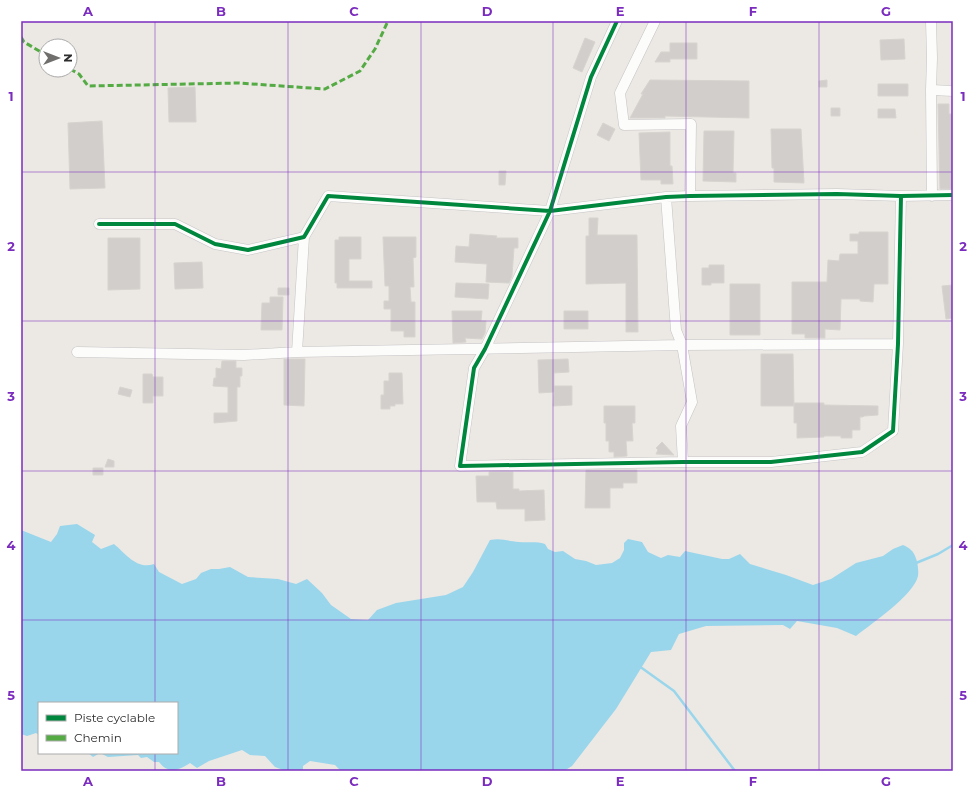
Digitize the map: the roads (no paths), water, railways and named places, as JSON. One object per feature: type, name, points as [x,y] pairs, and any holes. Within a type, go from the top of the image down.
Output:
[{"type":"street","points":[[617,21],[591,77],[550,211],[485,349],[474,368],[460,466],[770,462],[862,452],[893,431],[898,344],[901,196]]},
{"type":"street","points":[[931,21],[932,196]]},
{"type":"street","points":[[652,23],[620,93],[624,125],[692,124],[690,196]]},
{"type":"street","points":[[931,90],[953,91]]},
{"type":"street","points":[[297,352],[304,237],[328,196],[550,211],[666,197],[690,196],[844,194],[901,196],[953,195]]},
{"type":"street","points":[[666,197],[676,330],[682,345],[692,402],[681,426],[683,462]]},
{"type":"street","points":[[99,224],[175,224],[215,244],[248,250],[304,237]]},
{"type":"street","points":[[77,352],[244,355],[297,352],[682,345],[898,344]]},
{"type":"water","points":[[77,524],[95,535],[92,542],[101,549],[114,544],[137,563],[142,565],[154,564],[159,572],[182,584],[196,579],[201,573],[211,569],[230,567],[248,577],[278,579],[296,584],[307,579],[322,593],[331,605],[351,619],[368,620],[377,610],[396,603],[446,595],[463,587],[490,540],[494,539],[542,543],[545,544],[548,549],[555,552],[563,551],[575,559],[596,565],[612,563],[620,558],[624,550],[624,543],[628,539],[642,542],[648,552],[661,558],[668,555],[680,557],[685,551],[722,559],[729,559],[740,554],[750,564],[813,585],[831,579],[856,563],[883,556],[893,549],[903,545],[910,549],[915,555],[918,576],[915,584],[901,600],[856,636],[837,628],[797,621],[790,629],[783,625],[706,626],[679,634],[671,650],[651,652],[616,709],[572,766],[564,771],[341,771],[335,765],[310,761],[303,766],[303,771],[286,771],[275,767],[265,756],[250,755],[242,750],[209,761],[197,768],[190,763],[182,768],[170,770],[159,762],[154,762],[147,757],[141,758],[138,755],[108,757],[102,754],[178,754],[178,702],[38,702],[38,734],[36,733],[27,736],[21,734],[21,530],[51,542],[57,534],[60,526]]},
{"type":"water","points":[[89,754],[98,754],[93,757]]},
{"type":"waterway","points":[[916,563],[938,554],[953,545]]},
{"type":"waterway","points":[[639,666],[674,691],[735,771]]}]
